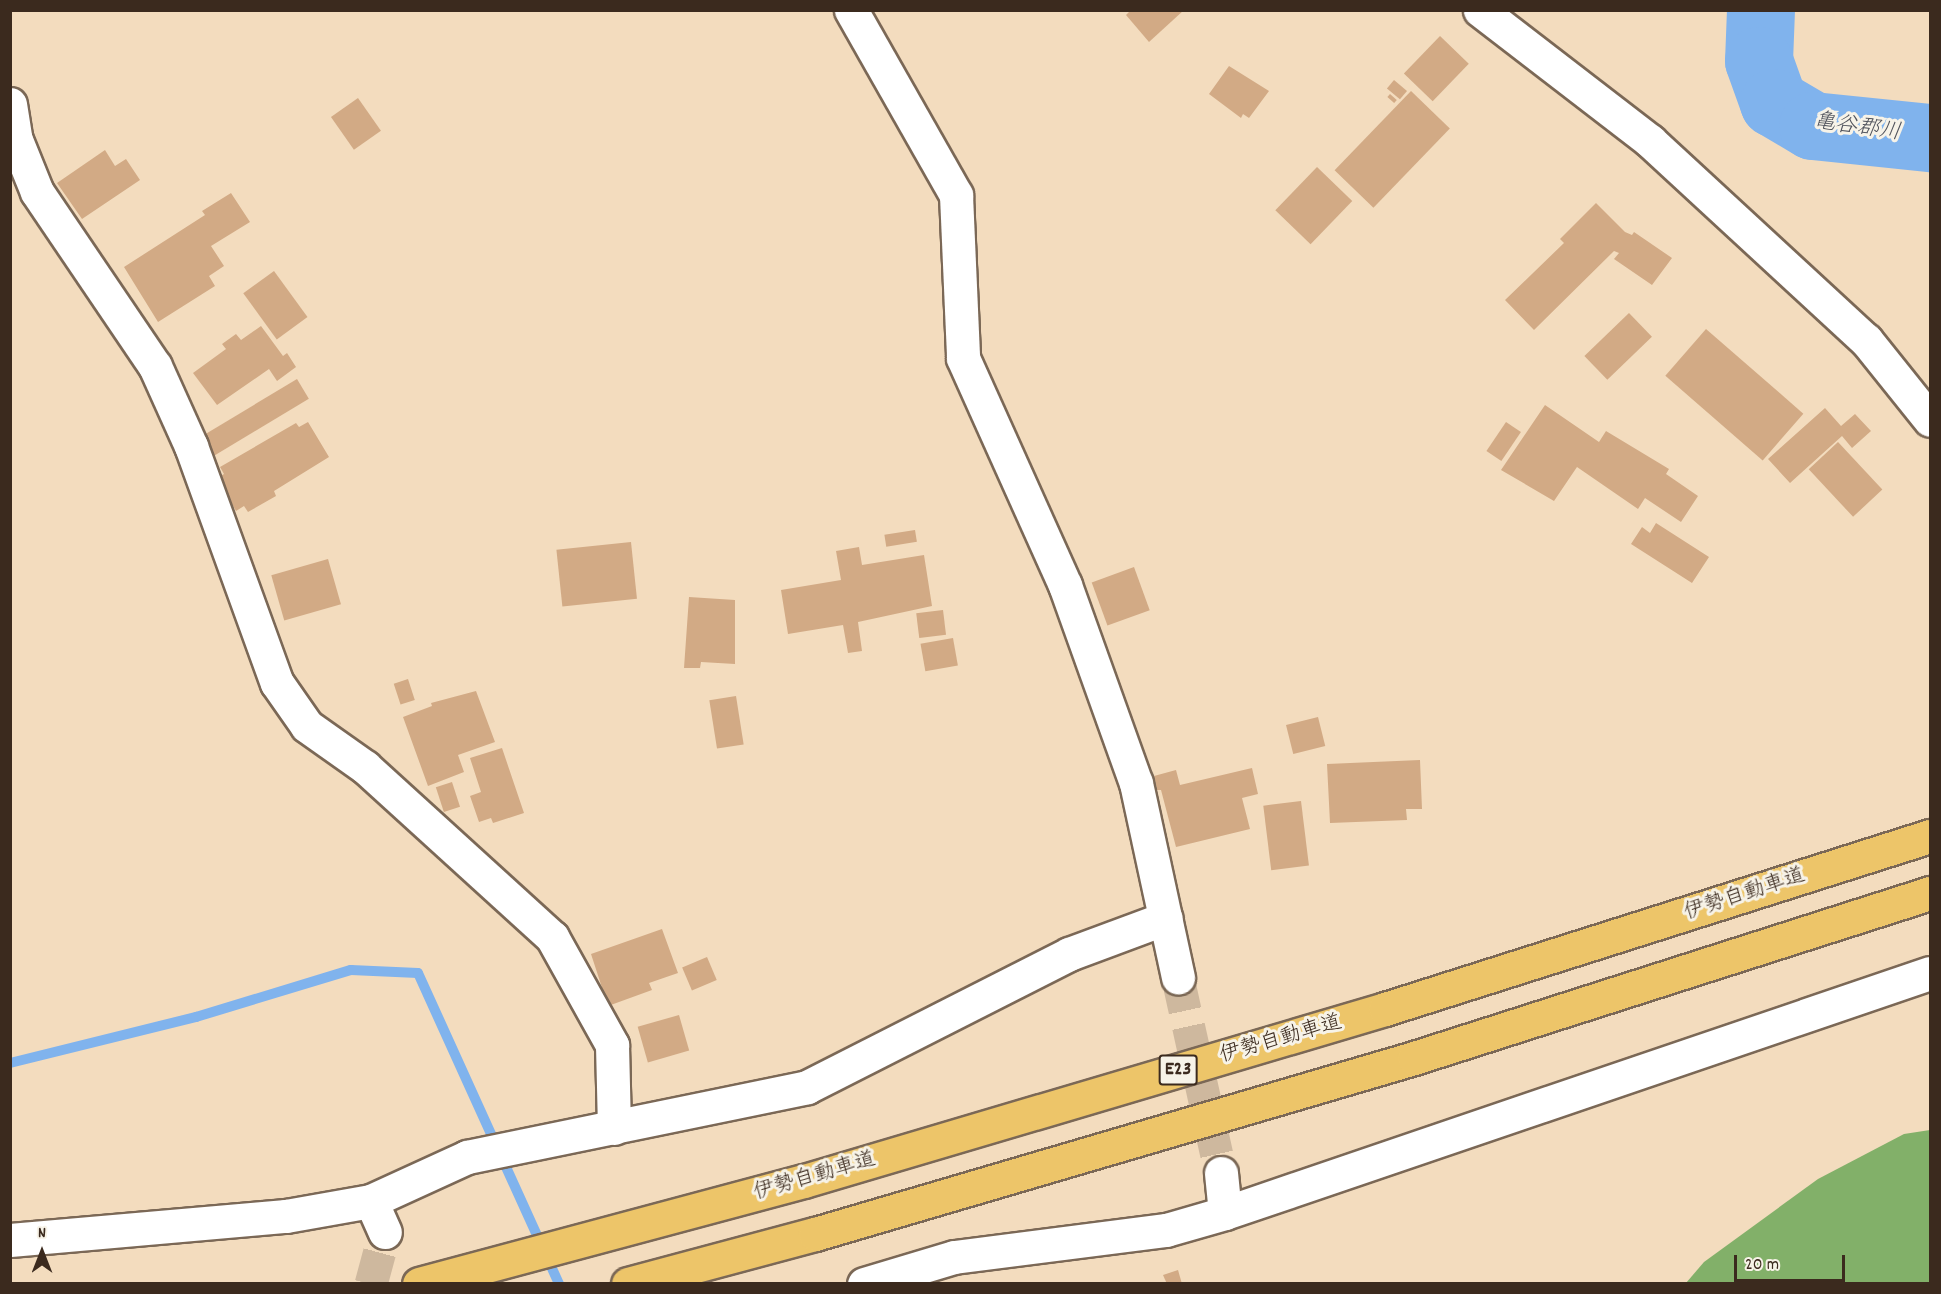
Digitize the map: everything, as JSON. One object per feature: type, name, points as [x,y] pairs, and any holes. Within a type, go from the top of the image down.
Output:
[{"type":"highway","name":"伊勢自動車道","points":[[419,1284],[804,1181],[1328,1026],[1930,836]]},
{"type":"highway","points":[[628,1284],[815,1234],[1414,1058],[1930,892]]},
{"type":"street","points":[[851,10],[956,195],[963,358],[1069,596],[1136,783],[1178,978]]},
{"type":"street","points":[[1480,10],[1650,141],[1866,340],[1930,420]]},
{"type":"street","points":[[10,104],[16,140],[37,192],[155,366],[191,446],[277,683],[307,726],[364,767],[552,938],[612,1044],[614,1128]]},
{"type":"street","points":[[10,1240],[286,1216],[371,1201],[467,1156],[807,1087],[1069,954],[1166,918]]},
{"type":"street","points":[[883,1281],[954,1257],[1166,1230],[1225,1213],[1930,973]]},
{"type":"street","points":[[1221,1173],[1225,1213]]},
{"type":"street","points":[[371,1201],[384,1232]]},
{"type":"green space","points":[[1930,1130],[1930,1283],[1686,1283],[1704,1262],[1818,1179],[1904,1134]]},
{"type":"building","points":[[1131,10],[1184,10],[1149,42],[1126,15]]},
{"type":"building","points":[[1440,36],[1469,64],[1433,101],[1404,73]]},
{"type":"building","points":[[1229,66],[1269,91],[1249,118],[1243,114],[1241,118],[1209,94]]},
{"type":"building","points":[[1394,80],[1407,91],[1400,99],[1387,88]]},
{"type":"building","points":[[1411,91],[1450,129],[1373,208],[1335,170]]},
{"type":"building","points":[[1390,94],[1397,100],[1394,103],[1387,97]]},
{"type":"building","points":[[358,98],[381,131],[354,150],[331,117]]},
{"type":"building","points":[[105,150],[115,166],[126,159],[140,180],[82,219],[57,183]]},
{"type":"building","points":[[1317,167],[1352,201],[1311,244],[1275,210]]},
{"type":"building","points":[[231,193],[250,222],[211,246],[224,266],[209,276],[215,286],[158,322],[124,267],[205,215],[202,211]]},
{"type":"building","points":[[1596,203],[1625,232],[1632,235],[1634,232],[1672,258],[1652,285],[1614,259],[1619,253],[1614,251],[1534,330],[1505,300],[1564,243],[1560,239]]},
{"type":"building","points":[[274,271],[308,317],[277,339],[243,293]]},
{"type":"building","points":[[1629,313],[1652,337],[1607,380],[1584,356]]},
{"type":"building","points":[[261,326],[283,356],[287,353],[296,367],[277,381],[269,369],[217,405],[193,373],[226,349],[222,344],[236,334],[241,340]]},
{"type":"building","points":[[1706,329],[1803,414],[1763,460],[1665,376]]},
{"type":"building","points":[[297,379],[309,399],[213,456],[201,437]]},
{"type":"building","points":[[1545,405],[1599,442],[1606,431],[1669,469],[1666,474],[1698,496],[1681,522],[1645,498],[1638,509],[1577,467],[1554,501],[1501,470]]},
{"type":"building","points":[[1825,408],[1841,426],[1855,414],[1871,431],[1852,448],[1842,436],[1790,483],[1768,459]]},
{"type":"building","points":[[308,422],[329,457],[274,491],[276,496],[248,512],[244,506],[236,511],[217,478],[224,474],[220,467],[296,423],[299,427]]},
{"type":"building","points":[[1506,422],[1521,432],[1501,461],[1486,451]]},
{"type":"building","points":[[1838,442],[1882,490],[1853,517],[1809,469]]},
{"type":"building","points":[[1656,523],[1709,557],[1692,583],[1631,544],[1642,527],[1650,533]]},
{"type":"building","points":[[915,530],[917,542],[886,547],[884,535]]},
{"type":"building","points":[[631,542],[637,599],[562,607],[556,550]]},
{"type":"building","points":[[859,547],[862,565],[924,555],[932,606],[858,622],[862,651],[848,653],[843,625],[788,634],[781,590],[841,580],[836,551]]},
{"type":"building","points":[[328,559],[341,604],[284,620],[271,575]]},
{"type":"building","points":[[1134,567],[1150,610],[1107,626],[1092,582]]},
{"type":"building","points":[[689,597],[735,600],[735,664],[701,662],[700,668],[684,668]]},
{"type":"building","points":[[943,610],[946,635],[919,638],[916,613]]},
{"type":"building","points":[[953,638],[958,666],[925,671],[921,644]]},
{"type":"building","points":[[408,679],[415,700],[401,705],[394,684]]},
{"type":"building","points":[[476,691],[495,742],[458,755],[464,772],[428,786],[403,717],[432,706],[431,703]]},
{"type":"building","points":[[736,696],[744,744],[717,749],[709,700]]},
{"type":"building","points":[[1318,717],[1325,746],[1293,754],[1286,725]]},
{"type":"building","points":[[502,748],[524,813],[493,823],[491,818],[479,822],[470,796],[481,792],[470,758]]},
{"type":"building","points":[[1420,760],[1422,809],[1406,809],[1407,820],[1330,823],[1327,764]]},
{"type":"building","points":[[1252,768],[1258,794],[1242,798],[1250,829],[1176,847],[1161,790],[1157,790],[1154,776],[1176,770],[1180,785]]},
{"type":"building","points":[[452,782],[460,807],[444,812],[436,787]]},
{"type":"building","points":[[1301,801],[1309,866],[1271,870],[1263,806]]},
{"type":"building","points":[[662,929],[678,973],[649,983],[652,990],[608,1006],[591,954]]},
{"type":"building","points":[[707,957],[717,980],[692,991],[682,968]]},
{"type":"building","points":[[679,1015],[689,1051],[648,1062],[638,1027]]},
{"type":"building","points":[[1178,1270],[1182,1284],[1167,1284],[1163,1275]]},
{"type":"waterway","name":"亀谷郡川","points":[[1761,10],[1759,61],[1774,103],[1813,126],[1930,138]]},
{"type":"waterway","points":[[10,1063],[196,1017],[351,970],[418,973],[559,1284]]},
{"type":"tunnel","points":[[1178,978],[1221,1173]]},
{"type":"tunnel","points":[[371,1284],[385,1232]]}]
